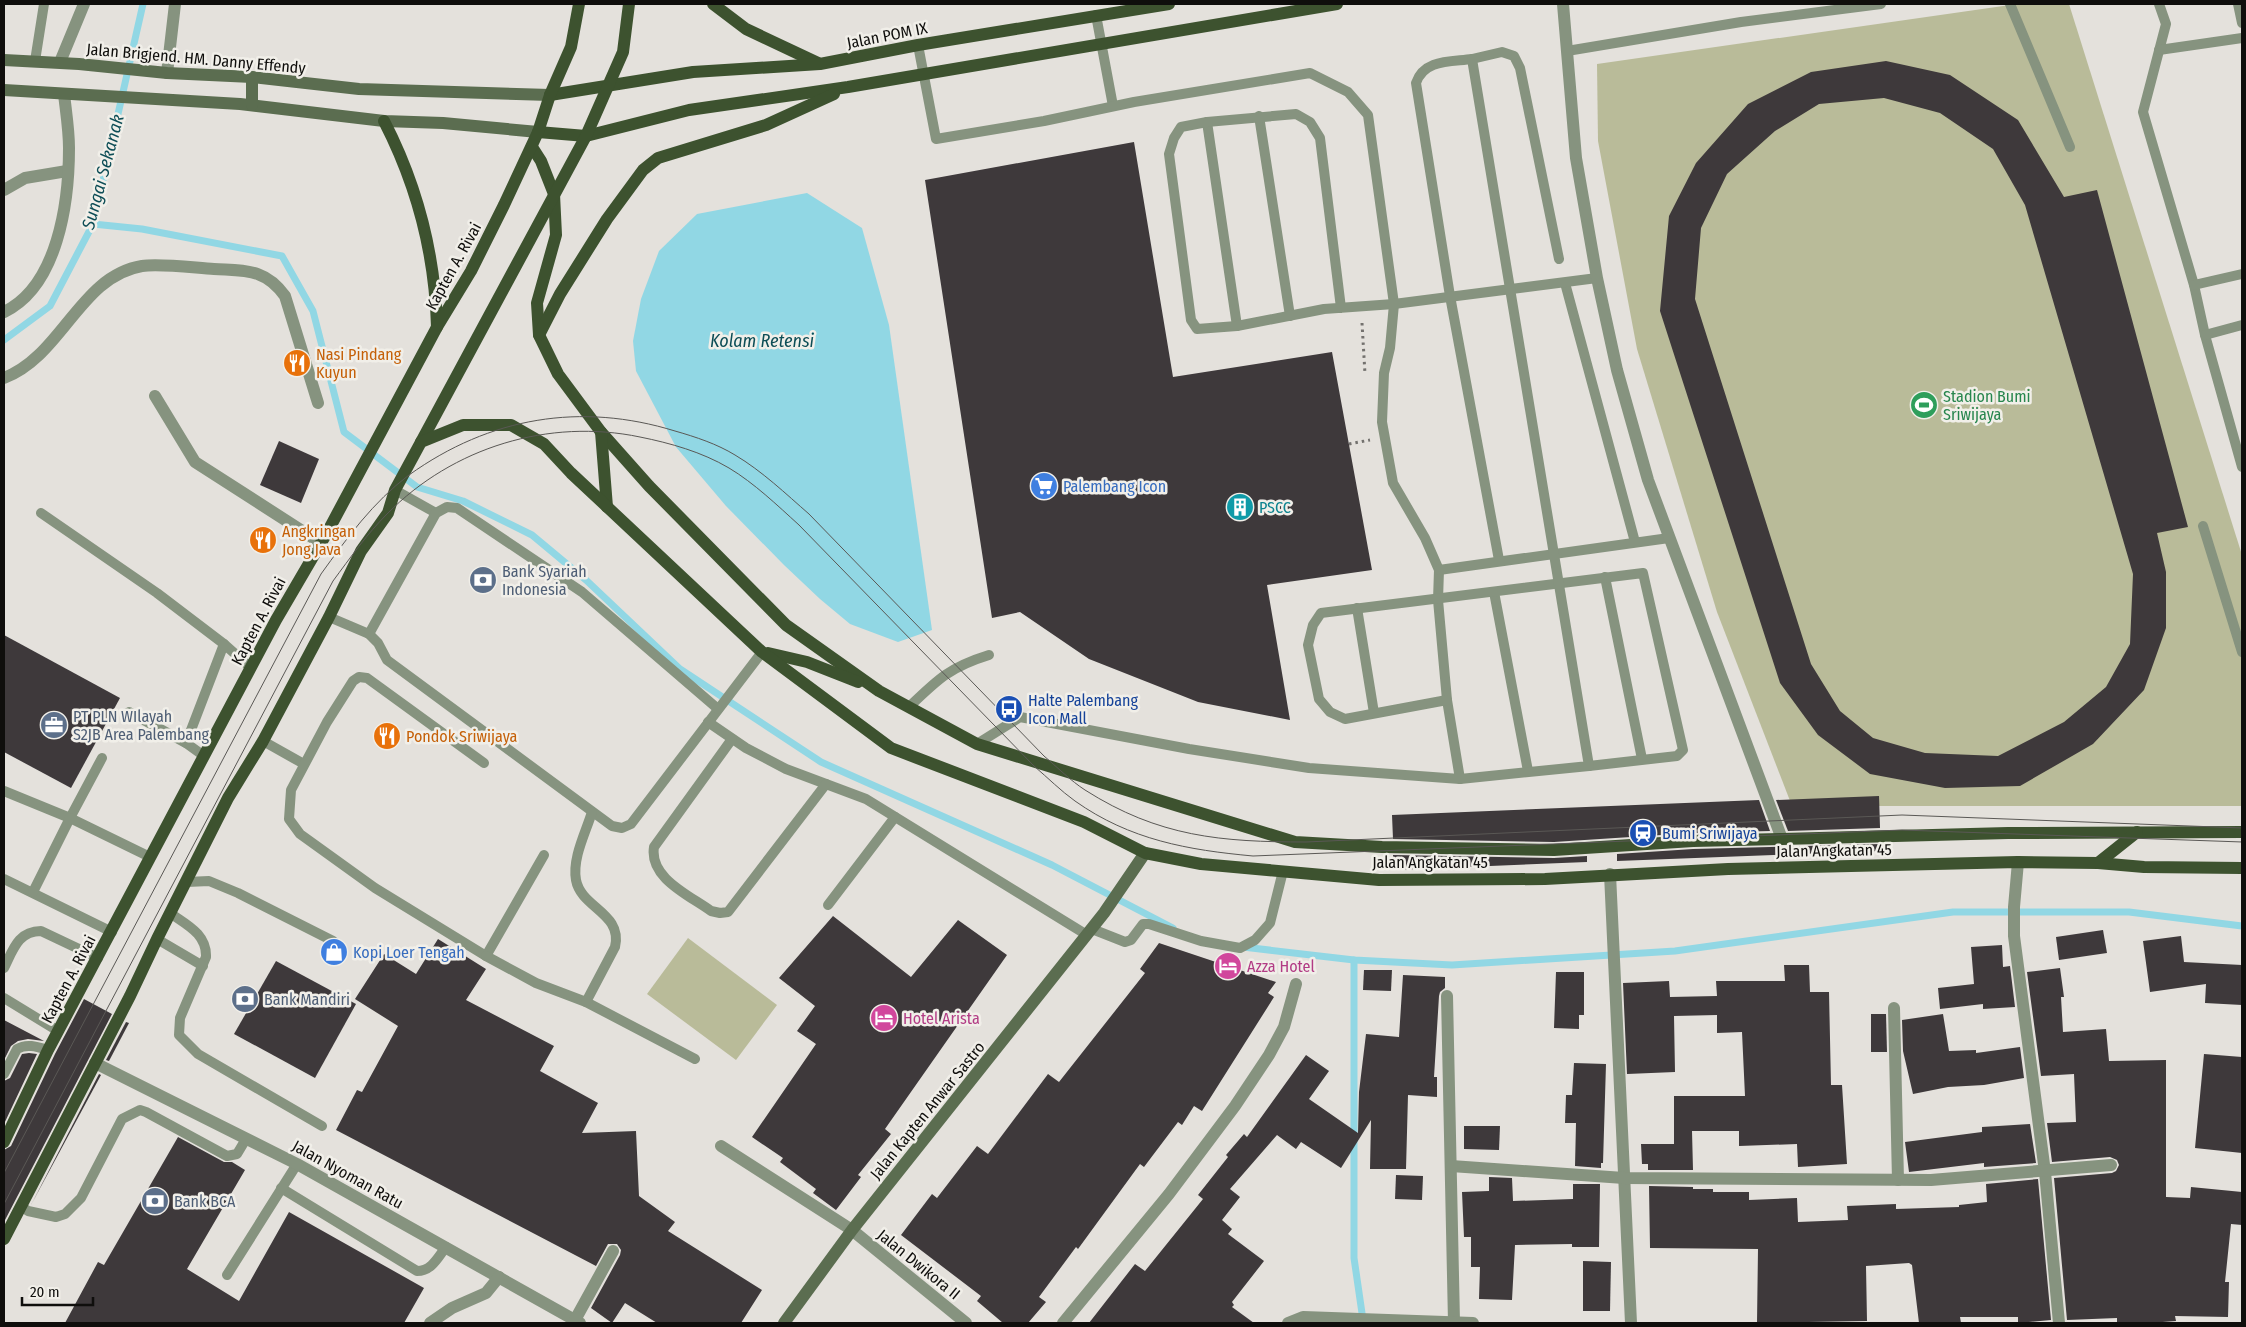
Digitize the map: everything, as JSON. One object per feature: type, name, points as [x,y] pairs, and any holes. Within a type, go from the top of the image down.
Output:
[{"type":"main road","name":"Kapten A. Rivai","points":[[4,1142],[48,1050],[276,620],[437,327],[471,271],[532,147],[550,94],[572,47],[579,4]]},
{"type":"main road","points":[[4,1240],[130,996],[228,798],[263,742],[329,617],[361,551],[388,513],[397,486],[586,136],[623,52],[629,4]]},
{"type":"main road","points":[[713,4],[746,28],[820,64]]},
{"type":"main road","name":"Jalan POM IX","points":[[550,94],[693,72],[820,64],[918,45],[1169,4]]},
{"type":"main road","points":[[538,132],[586,136],[689,110],[848,88],[1337,4]]},
{"type":"main road","points":[[539,335],[566,285],[608,219],[643,170],[658,158],[766,125],[848,88]]},
{"type":"main road","points":[[384,121],[410,176],[425,228],[433,266],[437,327]]},
{"type":"main road","points":[[532,147],[541,161],[554,194],[556,235],[537,303],[539,335],[558,374],[600,432],[648,486],[786,625],[879,691]]},
{"type":"main road","name":"Jalan Angkatan 45","points":[[421,442],[463,425],[511,425],[544,444],[571,473],[762,652],[891,748],[1084,822],[1145,853],[1201,864],[1379,880],[1545,879],[1728,869],[2018,862],[2098,863],[2144,867],[2242,868]]},
{"type":"main road","points":[[600,432],[607,507]]},
{"type":"main road","points":[[762,652],[807,662],[879,691],[977,744],[1294,842],[1498,850],[1554,850],[1693,841],[2008,833],[2242,832]]},
{"type":"main road","points":[[2098,863],[2136,832]]},
{"type":"street","points":[[60,62],[84,4]]},
{"type":"street","points":[[163,72],[175,4]]},
{"type":"street","points":[[1563,4],[1576,158],[1597,279],[1620,380],[1648,480],[1782,839]]},
{"type":"street","name":"Jalan Brigjend. HM. Danny Effendy","points":[[4,60],[60,62],[163,72],[252,77],[359,89],[550,94]]},
{"type":"street","points":[[252,77],[252,105]]},
{"type":"street","points":[[4,90],[252,105],[384,121],[442,123],[538,132]]},
{"type":"street","points":[[4,312],[26,296],[45,272],[55,245],[64,210],[69,147],[64,94]]},
{"type":"street","points":[[4,190],[25,178],[67,171]]},
{"type":"street","points":[[4,378],[13,375],[40,356],[102,284],[120,273],[143,266],[252,272],[275,281],[285,296],[318,403]]},
{"type":"street","points":[[155,396],[195,462],[320,543]]},
{"type":"street","name":"Jalan Kapten Anwar Sastro","points":[[784,1323],[852,1230],[1104,913],[1145,853]]},
{"type":"street","points":[[2018,862],[2014,907],[2014,936],[2045,1172],[2060,1323]]},
{"type":"street","points":[[1610,874],[1631,1323]]},
{"type":"street","points":[[1063,1323],[1169,1194],[1235,1106],[1269,1055],[1284,1027],[1296,984]]},
{"type":"street","points":[[1447,996],[1454,1322]]},
{"type":"street","points":[[1894,1008],[1898,1180]]},
{"type":"street","name":"Jalan Nyoman Ratu","points":[[96,1063],[297,1164],[578,1322]]},
{"type":"street","name":"Jalan Dwikora II","points":[[721,1146],[852,1230],[966,1323]]},
{"type":"street","points":[[1451,1166],[1624,1178],[1931,1180],[2045,1172],[2111,1164]]},
{"type":"street","points":[[578,1322],[613,1251]]},
{"type":"street","points":[[430,1323],[452,1308],[486,1293],[499,1277]]},
{"type":"street","points":[[1288,1323],[1303,1316],[1384,1321],[1473,1323]]},
{"type":"lane","points":[[35,61],[44,4]]},
{"type":"lane","points":[[1567,51],[1742,22],[1881,4]]},
{"type":"lane","points":[[2010,4],[2070,147]]},
{"type":"lane","points":[[2159,4],[2166,24],[2143,112],[2194,285],[2205,335],[2242,467]]},
{"type":"lane","points":[[2238,4],[2242,23]]},
{"type":"lane","points":[[1096,15],[1113,106]]},
{"type":"lane","points":[[2159,50],[2242,38]]},
{"type":"lane","points":[[918,45],[936,139],[1044,121],[1113,106],[1310,73],[1348,92],[1368,115],[1394,304],[1390,348],[1384,373],[1382,422],[1393,483],[1425,538],[1440,570],[1438,600],[1447,700],[1460,779]]},
{"type":"lane","points":[[1499,560],[1450,296],[1416,83],[1419,75],[1426,68],[1437,63],[1472,60],[1502,52],[1514,56],[1520,68],[1560,259]]},
{"type":"lane","points":[[1472,60],[1589,766]]},
{"type":"lane","points":[[1341,308],[1320,138],[1310,122],[1296,114],[1259,116],[1181,127],[1174,138],[1169,154],[1191,320],[1197,329],[1237,326],[1341,308],[1394,304],[1597,279]]},
{"type":"lane","points":[[1259,116],[1290,316]]},
{"type":"lane","points":[[1207,122],[1237,326]]},
{"type":"lane","points":[[2194,285],[2242,274]]},
{"type":"lane","points":[[1565,284],[1635,542]]},
{"type":"lane","points":[[2205,335],[2242,325]]},
{"type":"lane","points":[[397,486],[436,513]]},
{"type":"lane","points":[[369,634],[436,513],[447,507],[457,508],[582,592],[720,706]]},
{"type":"lane","points":[[41,513],[157,594],[224,644],[251,668]]},
{"type":"lane","points":[[2203,526],[2242,652]]},
{"type":"lane","points":[[1440,570],[1499,560],[1669,538]]},
{"type":"lane","points":[[977,744],[1020,717],[1188,749],[1309,768],[1460,779],[1677,756],[1684,746],[1643,573],[1559,582],[1438,600],[1321,613],[1313,625],[1308,645],[1319,698],[1330,712],[1345,719],[1447,700]]},
{"type":"lane","points":[[1605,577],[1642,759]]},
{"type":"lane","points":[[1494,592],[1528,771]]},
{"type":"lane","points":[[1357,608],[1374,713]]},
{"type":"lane","points":[[329,617],[369,634],[378,643],[387,660],[592,812],[612,826],[622,828],[631,824],[762,652]]},
{"type":"lane","points":[[186,743],[224,644]]},
{"type":"lane","points":[[909,707],[937,680],[953,669],[990,654]]},
{"type":"lane","points":[[484,762],[367,678],[359,677],[353,682],[327,722],[291,790],[289,819],[300,834],[375,888],[486,956],[536,983],[586,1002],[695,1059]]},
{"type":"lane","points":[[129,712],[186,743],[204,756]]},
{"type":"lane","points":[[708,722],[786,769],[866,799],[1089,932],[1126,942],[1131,940],[1143,924],[1149,924],[1201,941],[1240,948],[1255,940],[1270,923],[1283,872]]},
{"type":"lane","points":[[732,738],[654,847],[652,857],[661,875],[711,911],[728,912],[826,784]]},
{"type":"lane","points":[[263,742],[304,764]]},
{"type":"lane","points":[[33,892],[102,758]]},
{"type":"lane","points":[[4,791],[70,818],[150,857]]},
{"type":"lane","points":[[586,1002],[615,947],[617,937],[612,923],[580,891],[576,881],[577,858],[592,812]]},
{"type":"lane","points":[[828,905],[894,816]]},
{"type":"lane","points":[[486,956],[544,855]]},
{"type":"lane","points":[[4,879],[112,932]]},
{"type":"lane","points":[[187,882],[209,881],[333,941]]},
{"type":"lane","points":[[170,913],[204,939],[207,948],[203,966],[180,1018],[179,1035],[198,1054],[322,1126]]},
{"type":"lane","points":[[4,968],[19,939],[34,931],[41,932],[98,958]]},
{"type":"lane","points":[[157,939],[203,966]]},
{"type":"lane","points":[[4,998],[58,1031]]},
{"type":"lane","points":[[4,1074],[17,1049],[20,1047],[27,1045],[48,1050]]},
{"type":"lane","points":[[21,1206],[28,1211],[56,1217],[73,1207],[81,1198],[122,1119],[140,1110],[226,1156],[236,1154],[246,1139]]},
{"type":"lane","points":[[227,1274],[297,1164]]},
{"type":"lane","points":[[282,1188],[417,1271],[423,1271],[430,1267],[446,1247]]},
{"type":"green space","name":"Stadion Bumi Sriwijaya","points":[[2017,4],[2069,4],[2242,555],[2242,806],[1792,806],[1717,612],[1637,349],[1598,141],[1597,64]]},
{"type":"green space","points":[[688,938],[777,1005],[736,1060],[647,994]]},
{"type":"water","name":"Kolam Retensi","points":[[807,193],[862,228],[889,325],[932,630],[898,642],[850,624],[784,565],[726,506],[676,447],[636,371],[633,341],[641,299],[659,251],[697,214]]},
{"type":"building","points":[[1886,61],[1950,75],[2018,120],[2064,197],[2097,190],[2188,527],[2157,533],[2166,572],[2166,628],[2144,690],[2093,744],[2020,786],[1945,788],[1870,774],[1818,735],[1780,683],[1660,311],[1669,216],[1696,163],[1748,104],[1811,72]],"holes":[[[1884,98],[1940,113],[1993,149],[2025,205],[2133,574],[2130,644],[2106,687],[2064,722],[1998,756],[1925,753],[1873,738],[1840,711],[1811,664],[1695,299],[1701,228],[1727,174],[1775,131],[1819,104]]]},
{"type":"building","name":"Palembang Icon","points":[[1134,142],[1173,377],[1332,352],[1372,570],[1267,585],[1290,720],[1198,702],[1089,659],[1020,612],[992,618],[925,180]]},
{"type":"building","points":[[279,441],[319,459],[301,503],[260,485]]},
{"type":"building","name":"PT PLN WIlayah S2JB Area Palembang","points":[[4,635],[120,698],[71,788],[4,752]]},
{"type":"building","points":[[1879,796],[1880,828],[1788,831],[1776,800]]},
{"type":"building","points":[[1759,800],[1770,831],[1692,833],[1554,842],[1393,839],[1392,815]]},
{"type":"building","points":[[1881,844],[1881,851],[1617,861],[1617,854],[1693,849]]},
{"type":"building","points":[[1393,855],[1554,858],[1587,856],[1587,862],[1394,870]]},
{"type":"building","name":"Hotel Arista","points":[[833,916],[911,977],[958,920],[1007,955],[885,1129],[891,1134],[858,1175],[861,1177],[836,1210],[813,1193],[816,1189],[780,1162],[783,1158],[752,1137],[816,1044],[797,1031],[815,1006],[779,978]]},
{"type":"building","points":[[2103,930],[2107,953],[2059,960],[2056,937]]},
{"type":"building","points":[[2181,936],[2184,962],[2242,965],[2242,1005],[2205,1003],[2206,984],[2150,992],[2143,941]]},
{"type":"building","points":[[438,939],[486,969],[466,1000],[554,1046],[540,1071],[598,1103],[582,1133],[636,1131],[639,1196],[675,1222],[668,1231],[762,1290],[741,1323],[657,1323],[625,1303],[612,1323],[591,1308],[620,1255],[621,1250],[617,1244],[608,1244],[596,1266],[336,1130],[357,1090],[362,1092],[398,1026],[355,999],[384,954],[416,974]]},
{"type":"building","points":[[1159,943],[1276,982],[1268,993],[1274,997],[1202,1111],[1194,1106],[1182,1125],[1178,1122],[1144,1167],[1140,1164],[1078,1249],[1076,1247],[1039,1297],[1046,1302],[1028,1323],[1003,1323],[977,1301],[981,1296],[901,1235],[932,1194],[937,1198],[977,1146],[988,1154],[1048,1074],[1059,1082],[1145,973],[1140,969]]},
{"type":"building","points":[[2002,945],[2003,967],[2010,966],[2015,1007],[1983,1009],[1983,1004],[1940,1009],[1938,988],[1974,984],[1971,947]]},
{"type":"building","points":[[276,961],[356,1004],[315,1078],[234,1034]]},
{"type":"building","points":[[1784,965],[1809,965],[1810,992],[1829,992],[1831,1085],[1842,1085],[1847,1164],[1798,1167],[1797,1144],[1739,1146],[1739,1131],[1692,1131],[1693,1170],[1648,1170],[1648,1164],[1642,1164],[1641,1144],[1674,1144],[1674,1096],[1745,1096],[1742,1032],[1717,1033],[1717,1015],[1674,1016],[1675,1072],[1627,1074],[1623,983],[1669,981],[1670,997],[1717,996],[1716,981],[1785,981]]},
{"type":"building","points":[[2060,968],[2064,997],[2061,997],[2063,1032],[2106,1029],[2109,1061],[2166,1060],[2166,1197],[2190,1198],[2191,1187],[2242,1192],[2242,1225],[2231,1224],[2225,1282],[2229,1282],[2228,1317],[2175,1316],[2176,1321],[2149,1323],[2117,1323],[2117,1318],[2067,1320],[2054,1178],[2112,1173],[2116,1171],[2119,1165],[2117,1160],[2110,1157],[2052,1162],[2047,1123],[2076,1122],[2074,1074],[2041,1076],[2027,972]]},
{"type":"building","points":[[1364,970],[1392,970],[1391,991],[1363,990]]},
{"type":"building","points":[[1556,972],[1584,972],[1584,1015],[1579,1015],[1579,1029],[1554,1028]]},
{"type":"building","points":[[1403,975],[1445,977],[1445,988],[1440,992],[1439,996],[1434,1077],[1437,1077],[1437,1097],[1408,1095],[1406,1169],[1370,1169],[1371,1120],[1341,1168],[1301,1142],[1296,1149],[1277,1135],[1230,1189],[1240,1197],[1222,1220],[1232,1229],[1228,1234],[1264,1261],[1232,1302],[1234,1305],[1232,1307],[1254,1323],[1089,1323],[1135,1264],[1145,1271],[1203,1199],[1198,1195],[1228,1157],[1226,1155],[1244,1134],[1247,1137],[1306,1055],[1329,1071],[1309,1099],[1358,1133],[1359,1092],[1366,1034],[1399,1037]]},
{"type":"building","points":[[84,999],[112,1014],[4,1222],[4,1150],[11,1146],[55,1054]]},
{"type":"building","points":[[1871,1014],[1886,1014],[1887,1052],[1871,1052]]},
{"type":"building","points":[[1943,1014],[1949,1051],[1976,1050],[1976,1053],[2020,1047],[2024,1078],[1984,1085],[1948,1087],[1913,1094],[1903,1051],[1902,1020]]},
{"type":"building","points":[[4,1020],[44,1041],[28,1039],[18,1041],[11,1046],[4,1060]]},
{"type":"building","points":[[126,1022],[129,1023],[109,1061],[106,1060]]},
{"type":"building","points":[[22,1054],[37,1054],[4,1124],[4,1081],[10,1078]]},
{"type":"building","points":[[2204,1054],[2242,1057],[2242,1153],[2195,1148]]},
{"type":"building","points":[[1574,1063],[1606,1064],[1603,1163],[1601,1163],[1601,1168],[1575,1166],[1576,1123],[1565,1123],[1566,1095],[1572,1095]]},
{"type":"building","points":[[99,1074],[101,1075],[31,1205]]},
{"type":"building","points":[[2030,1124],[2036,1163],[1984,1167],[1984,1163],[1909,1172],[1905,1142],[1982,1132],[1982,1127]]},
{"type":"building","points":[[1464,1126],[1500,1126],[1499,1150],[1464,1149]]},
{"type":"building","points":[[178,1137],[224,1162],[232,1162],[245,1170],[187,1269],[239,1301],[289,1212],[424,1288],[404,1323],[65,1323],[98,1262],[104,1265]]},
{"type":"building","points":[[1396,1175],[1423,1176],[1422,1200],[1395,1199]]},
{"type":"building","points":[[1489,1177],[1512,1178],[1513,1201],[1573,1199],[1573,1184],[1600,1184],[1599,1247],[1572,1247],[1572,1244],[1515,1245],[1512,1300],[1479,1299],[1480,1267],[1471,1267],[1471,1237],[1464,1237],[1462,1192],[1489,1191]]},
{"type":"building","points":[[2038,1179],[2051,1320],[2018,1323],[2018,1317],[1960,1317],[1961,1323],[1919,1323],[1912,1265],[1909,1263],[1866,1266],[1867,1321],[1757,1323],[1758,1249],[1650,1248],[1649,1186],[1693,1187],[1693,1189],[1713,1189],[1713,1192],[1749,1192],[1749,1200],[1797,1198],[1798,1222],[1848,1220],[1847,1206],[1896,1204],[1896,1209],[1959,1207],[1959,1205],[1987,1202],[1986,1184]]},
{"type":"building","points":[[1583,1261],[1611,1262],[1610,1311],[1583,1311]]},
{"type":"waterway","name":"Sungai Sekanak","points":[[4,340],[50,306],[93,224],[143,4]]},
{"type":"waterway","points":[[93,224],[142,229],[282,256],[313,311],[344,432],[417,487],[463,501],[532,535],[586,580],[680,669],[821,762],[1052,865],[1173,928]]},
{"type":"waterway","points":[[1243,947],[1354,960],[1452,965],[1675,951],[1953,912],[2129,912],[2242,926]]},
{"type":"waterway","points":[[1354,960],[1354,1258],[1363,1320]]},
{"type":"tram line","points":[[4,1173],[321,574],[372,509],[409,475],[440,455],[472,440],[504,428],[537,420],[605,417],[640,422],[706,441],[745,461],[774,483],[809,514],[1044,756],[1069,778],[1112,806],[1139,818],[1191,834],[1246,840],[1306,842],[1902,815],[2242,828]]},
{"type":"tram line","points":[[4,1204],[333,581],[359,546],[387,514],[413,491],[442,471],[472,455],[504,443],[537,435],[571,432],[606,432],[640,437],[686,449],[708,457],[729,468],[756,487],[799,525],[1034,766],[1065,793],[1096,814],[1117,825],[1160,841],[1206,850],[1253,856],[1902,830],[2242,842]]},
{"type":"place","name":"Nasi Pindang Kuyun","points":[[297,363]]},
{"type":"place","name":"Stadion Bumi Sriwijaya","points":[[1924,405]]},
{"type":"place","name":"Palembang Icon","points":[[1044,486]]},
{"type":"place","name":"PSCC","points":[[1240,507]]},
{"type":"place","name":"Angkringan Jong Java","points":[[263,540]]},
{"type":"place","name":"Bank Syariah Indonesia","points":[[483,580]]},
{"type":"place","name":"Halte Palembang Icon Mall","points":[[1009,709]]},
{"type":"place","name":"PT PLN WIlayah S2JB Area Palembang","points":[[54,725]]},
{"type":"place","name":"Pondok Sriwijaya","points":[[387,736]]},
{"type":"place","name":"Bumi Sriwijaya","points":[[1643,833]]},
{"type":"place","name":"Kopi Loer Tengah","points":[[334,952]]},
{"type":"place","name":"Azza Hotel","points":[[1228,966]]},
{"type":"place","name":"Bank Mandiri","points":[[245,999]]},
{"type":"place","name":"Hotel Arista","points":[[884,1018]]},
{"type":"place","name":"Bank BCA","points":[[155,1201]]}]
